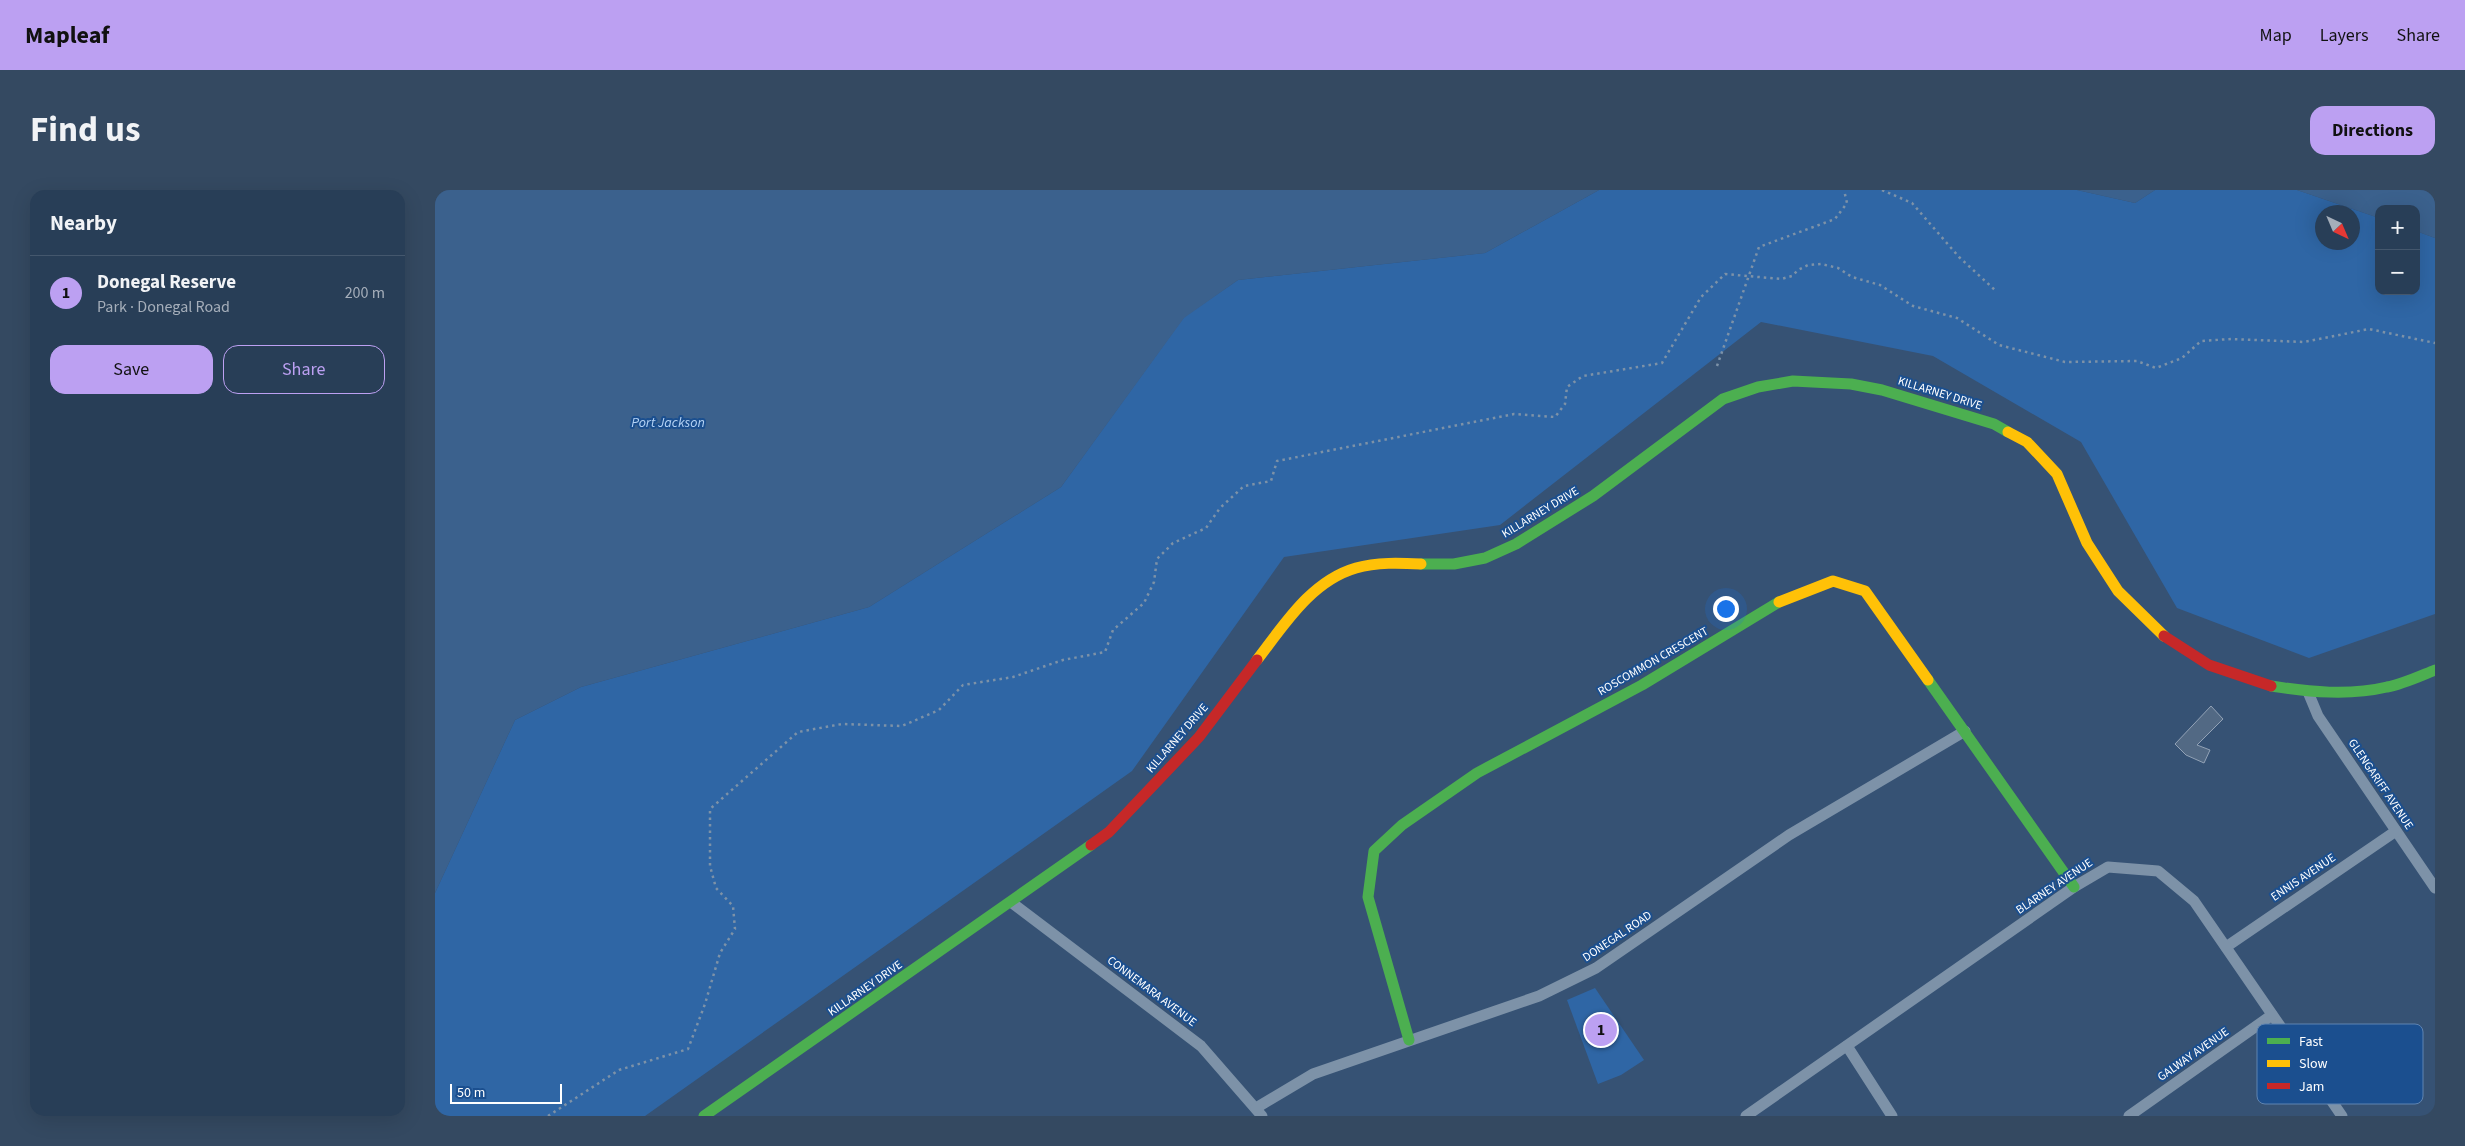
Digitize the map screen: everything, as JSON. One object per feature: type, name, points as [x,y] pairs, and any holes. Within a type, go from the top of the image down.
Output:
[{"type":"street","name":"KILLARNEY DRIVE","points":[[710,1114],[1109,832],[1199,737],[1299,606],[1329,581],[1356,568],[1387,563],[1454,564],[1485,558],[1516,544],[1593,496],[1723,399],[1759,387],[1793,381],[1851,384],[1882,390],[1994,424],[2027,442],[2057,474],[2087,543],[2118,591],[2158,632],[2209,665],[2264,685],[2308,692],[2349,692],[2388,687],[2435,670]]},
{"type":"street","name":"ROSCOMMON CRESCENT","points":[[1409,1040],[1368,897],[1375,851],[1402,825],[1477,773],[1642,685],[1784,599],[1833,581],[1865,591],[2074,887]]},
{"type":"street","name":"GLENGARIFF AVENUE","points":[[2308,692],[2318,716],[2435,888]]},
{"type":"street","name":"DONEGAL ROAD","points":[[1259,1112],[1313,1074],[1539,996],[1596,968],[1789,835],[1965,731]]},
{"type":"street","name":"ENNIS AVENUE","points":[[2226,946],[2396,831]]},
{"type":"street","name":"BLARNEY AVENUE","points":[[1746,1116],[2074,887],[2107,867],[2157,871],[2194,901],[2279,1024]]},
{"type":"street","name":"CONNEMARA AVENUE","points":[[1011,902],[1201,1046],[1259,1112]]},
{"type":"street","name":"GALWAY AVENUE","points":[[2260,1024],[2273,1015]]},
{"type":"street","name":"GALWAY AVENUE","points":[[2129,1116],[2257,1026]]},
{"type":"street","points":[[1847,1046],[1891,1116]]},
{"type":"street","name":"BLARNEY AVENUE","points":[[2334,1104],[2342,1116]]},
{"type":"path","points":[[1717,366],[1759,247],[1835,218],[1847,203],[1843,190]]},
{"type":"path","points":[[1882,190],[1912,203],[1959,257],[1996,291]]},
{"type":"path","points":[[2394,333],[2435,343]]},
{"type":"shaded area","points":[[1599,190],[2077,190],[2135,203],[2155,190],[2297,190],[2341,205],[2315,205],[2315,250],[2360,250],[2360,212],[2375,217],[2375,295],[2420,295],[2420,232],[2435,238],[2435,614],[2309,658],[2177,608],[2081,442],[1933,356],[1761,322],[1500,525],[1284,557],[1132,771],[645,1116],[435,1116],[435,893],[515,720],[581,687],[869,607],[1061,487],[1184,317],[1238,280],[1485,253]]},
{"type":"shaded area","points":[[1595,988],[1644,1060],[1621,1075],[1598,1084],[1567,1000]]},
{"type":"water","name":"Port Jackson","points":[[435,190],[1599,190],[1485,253],[1238,280],[1184,318],[1061,487],[869,607],[581,687],[515,720],[435,893]]},
{"type":"water","points":[[2077,190],[2155,190],[2135,203]]},
{"type":"water","points":[[2297,190],[2435,190],[2435,238],[2420,232],[2420,205],[2375,205],[2375,217],[2360,212],[2360,205],[2341,205]]},
{"type":"building","points":[[2211,706],[2223,719],[2197,745],[2210,750],[2204,763],[2186,755],[2175,744]]},
{"type":"traffic: fast","points":[[1421,564],[1454,564],[1485,558],[1516,544],[1593,496],[1723,399],[1758,387],[1793,381],[1851,384],[1882,390],[1994,424],[2008,432]]},
{"type":"traffic: fast","points":[[1409,1040],[1368,897],[1374,851],[1402,825],[1477,773],[1642,685],[1779,602]]},
{"type":"traffic: fast","points":[[2271,686],[2315,691],[2373,690],[2393,686],[2435,670]]},
{"type":"traffic: fast","points":[[1928,680],[2074,887]]},
{"type":"traffic: fast","points":[[704,1116],[1091,845]]},
{"type":"traffic: slow","points":[[2008,432],[2027,442],[2057,474],[2087,543],[2118,591],[2164,636]]},
{"type":"traffic: slow","points":[[1257,660],[1300,606],[1325,583],[1340,574],[1356,568],[1380,564],[1421,564]]},
{"type":"traffic: slow","points":[[1779,602],[1833,581],[1865,591],[1928,680]]},
{"type":"traffic: jam","points":[[2164,636],[2209,665],[2271,686]]},
{"type":"traffic: jam","points":[[1091,845],[1109,832],[1199,737],[1257,660]]},
{"type":"place","name":"Donegal Reserve","points":[[1601,1030]]}]
